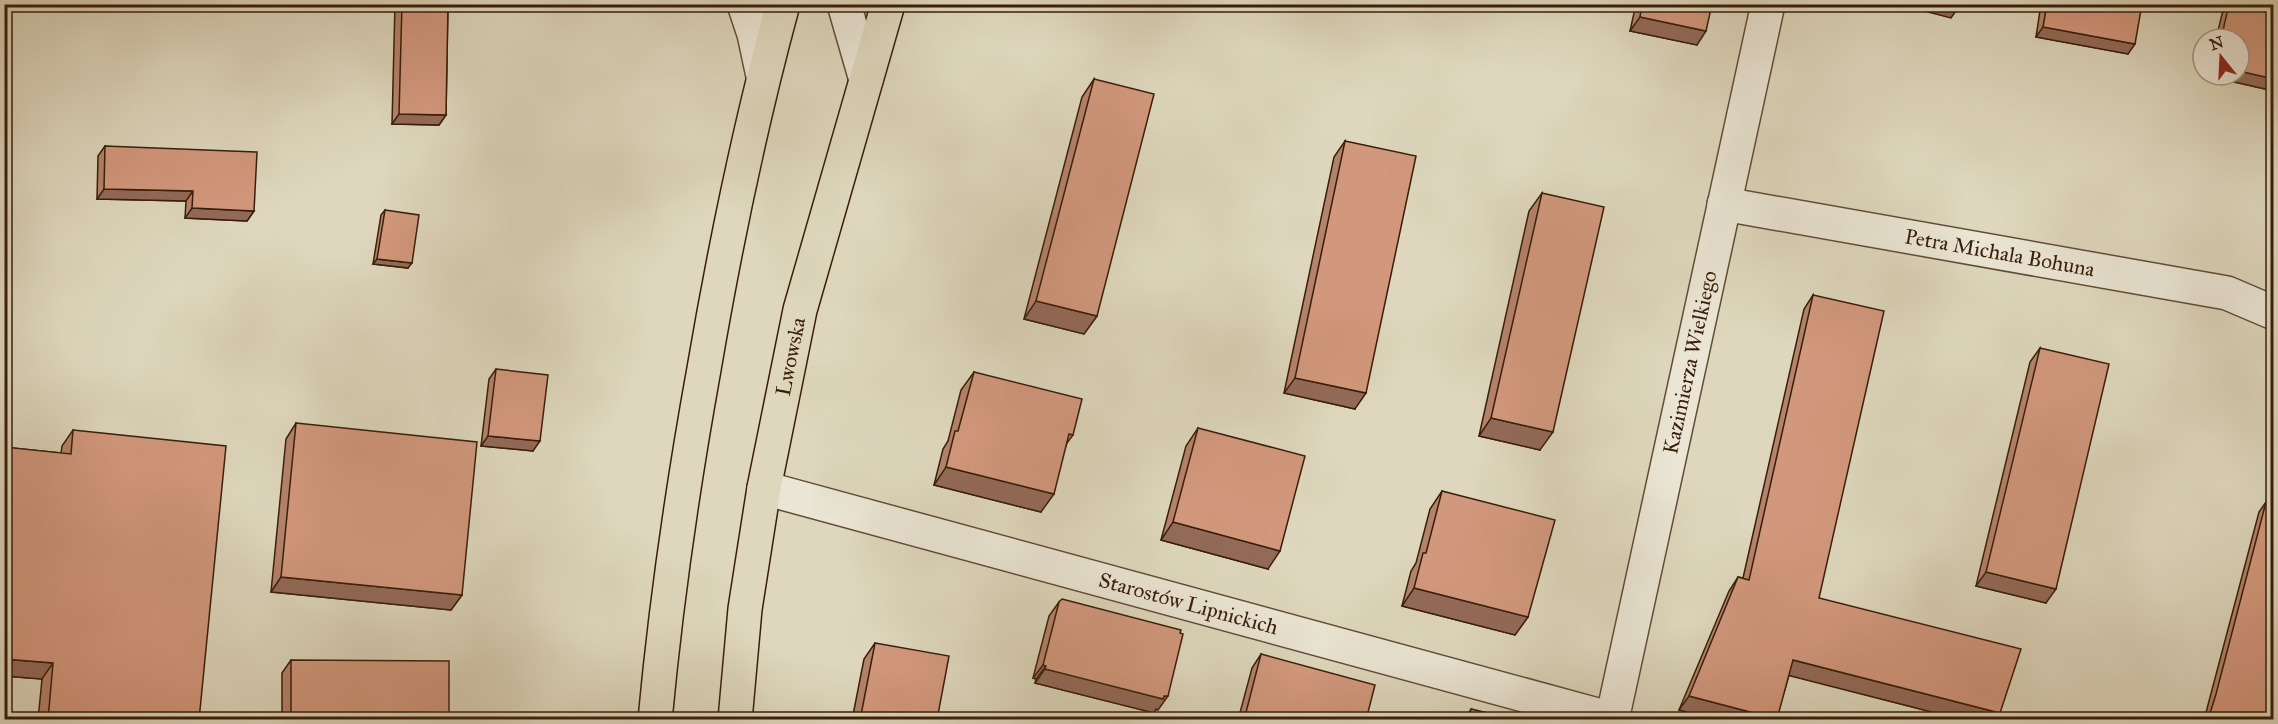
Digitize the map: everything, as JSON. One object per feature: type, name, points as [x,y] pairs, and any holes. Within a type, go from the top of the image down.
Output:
[{"type":"main road","points":[[655,720],[672,560],[723,256],[763,76],[783,4]]},
{"type":"main road","name":"Lwowska","points":[[735,720],[745,609],[764,488],[801,309],[888,4]]},
{"type":"street","points":[[744,4],[754,34],[763,76]]},
{"type":"street","points":[[844,4],[866,80]]},
{"type":"street","name":"Kazimierza Wielkiego","points":[[1612,719],[1768,4]]},
{"type":"street","name":"Petra Michala Bohuna","points":[[1724,204],[2227,293],[2274,313]]},
{"type":"street","name":"Starostów Lipnickich","points":[[764,488],[1612,719]]},
{"type":"building","points":[[402,4],[448,4],[446,115],[399,114]]},
{"type":"building","points":[[1642,4],[1712,4],[1706,31],[1640,17]]},
{"type":"building","points":[[1943,4],[1959,4],[1958,8]]},
{"type":"building","points":[[2047,4],[2142,4],[2135,44],[2043,27]]},
{"type":"building","points":[[2229,4],[2274,14],[2274,79],[2251,74],[2251,27],[2224,27]]},
{"type":"building","points":[[1094,79],[1154,94],[1097,316],[1036,301]]},
{"type":"building","points":[[1345,141],[1416,156],[1366,393],[1295,378]]},
{"type":"building","points":[[105,146],[257,152],[254,211],[192,208],[193,191],[104,189]]},
{"type":"building","points":[[1542,193],[1604,207],[1553,432],[1491,418]]},
{"type":"building","points":[[385,210],[419,215],[412,263],[377,259]]},
{"type":"building","points":[[1813,295],[1884,311],[1819,598],[2021,649],[2000,713],[1793,660],[1777,719],[1689,696],[1738,577],[1749,580]]},
{"type":"building","points":[[2040,348],[2109,364],[2056,589],[1986,572]]},
{"type":"building","points":[[496,369],[548,375],[540,441],[488,436]]},
{"type":"building","points":[[974,372],[1082,399],[1073,435],[1069,434],[1054,494],[946,467]]},
{"type":"building","points":[[296,423],[477,442],[462,595],[281,577]]},
{"type":"building","points":[[1198,428],[1305,456],[1280,551],[1173,522]]},
{"type":"building","points":[[73,430],[226,446],[199,720],[48,720],[53,663],[4,659],[4,447],[71,454]]},
{"type":"building","points":[[1442,491],[1555,520],[1528,617],[1414,588],[1423,553],[1426,553]]},
{"type":"building","points":[[2266,502],[2274,504],[2274,720],[2208,720],[2216,694]]},
{"type":"building","points":[[1062,599],[1181,630],[1180,633],[1183,634],[1168,696],[1164,696],[1163,699],[1045,669],[1046,666],[1043,665],[1059,602]]},
{"type":"building","points":[[875,643],[949,656],[937,720],[860,720]]},
{"type":"building","points":[[1261,654],[1375,685],[1366,720],[1244,720]]},
{"type":"building","points":[[291,660],[449,661],[449,720],[291,720]]},
{"type":"building","points":[[1471,709],[1515,720],[1469,720]]}]
